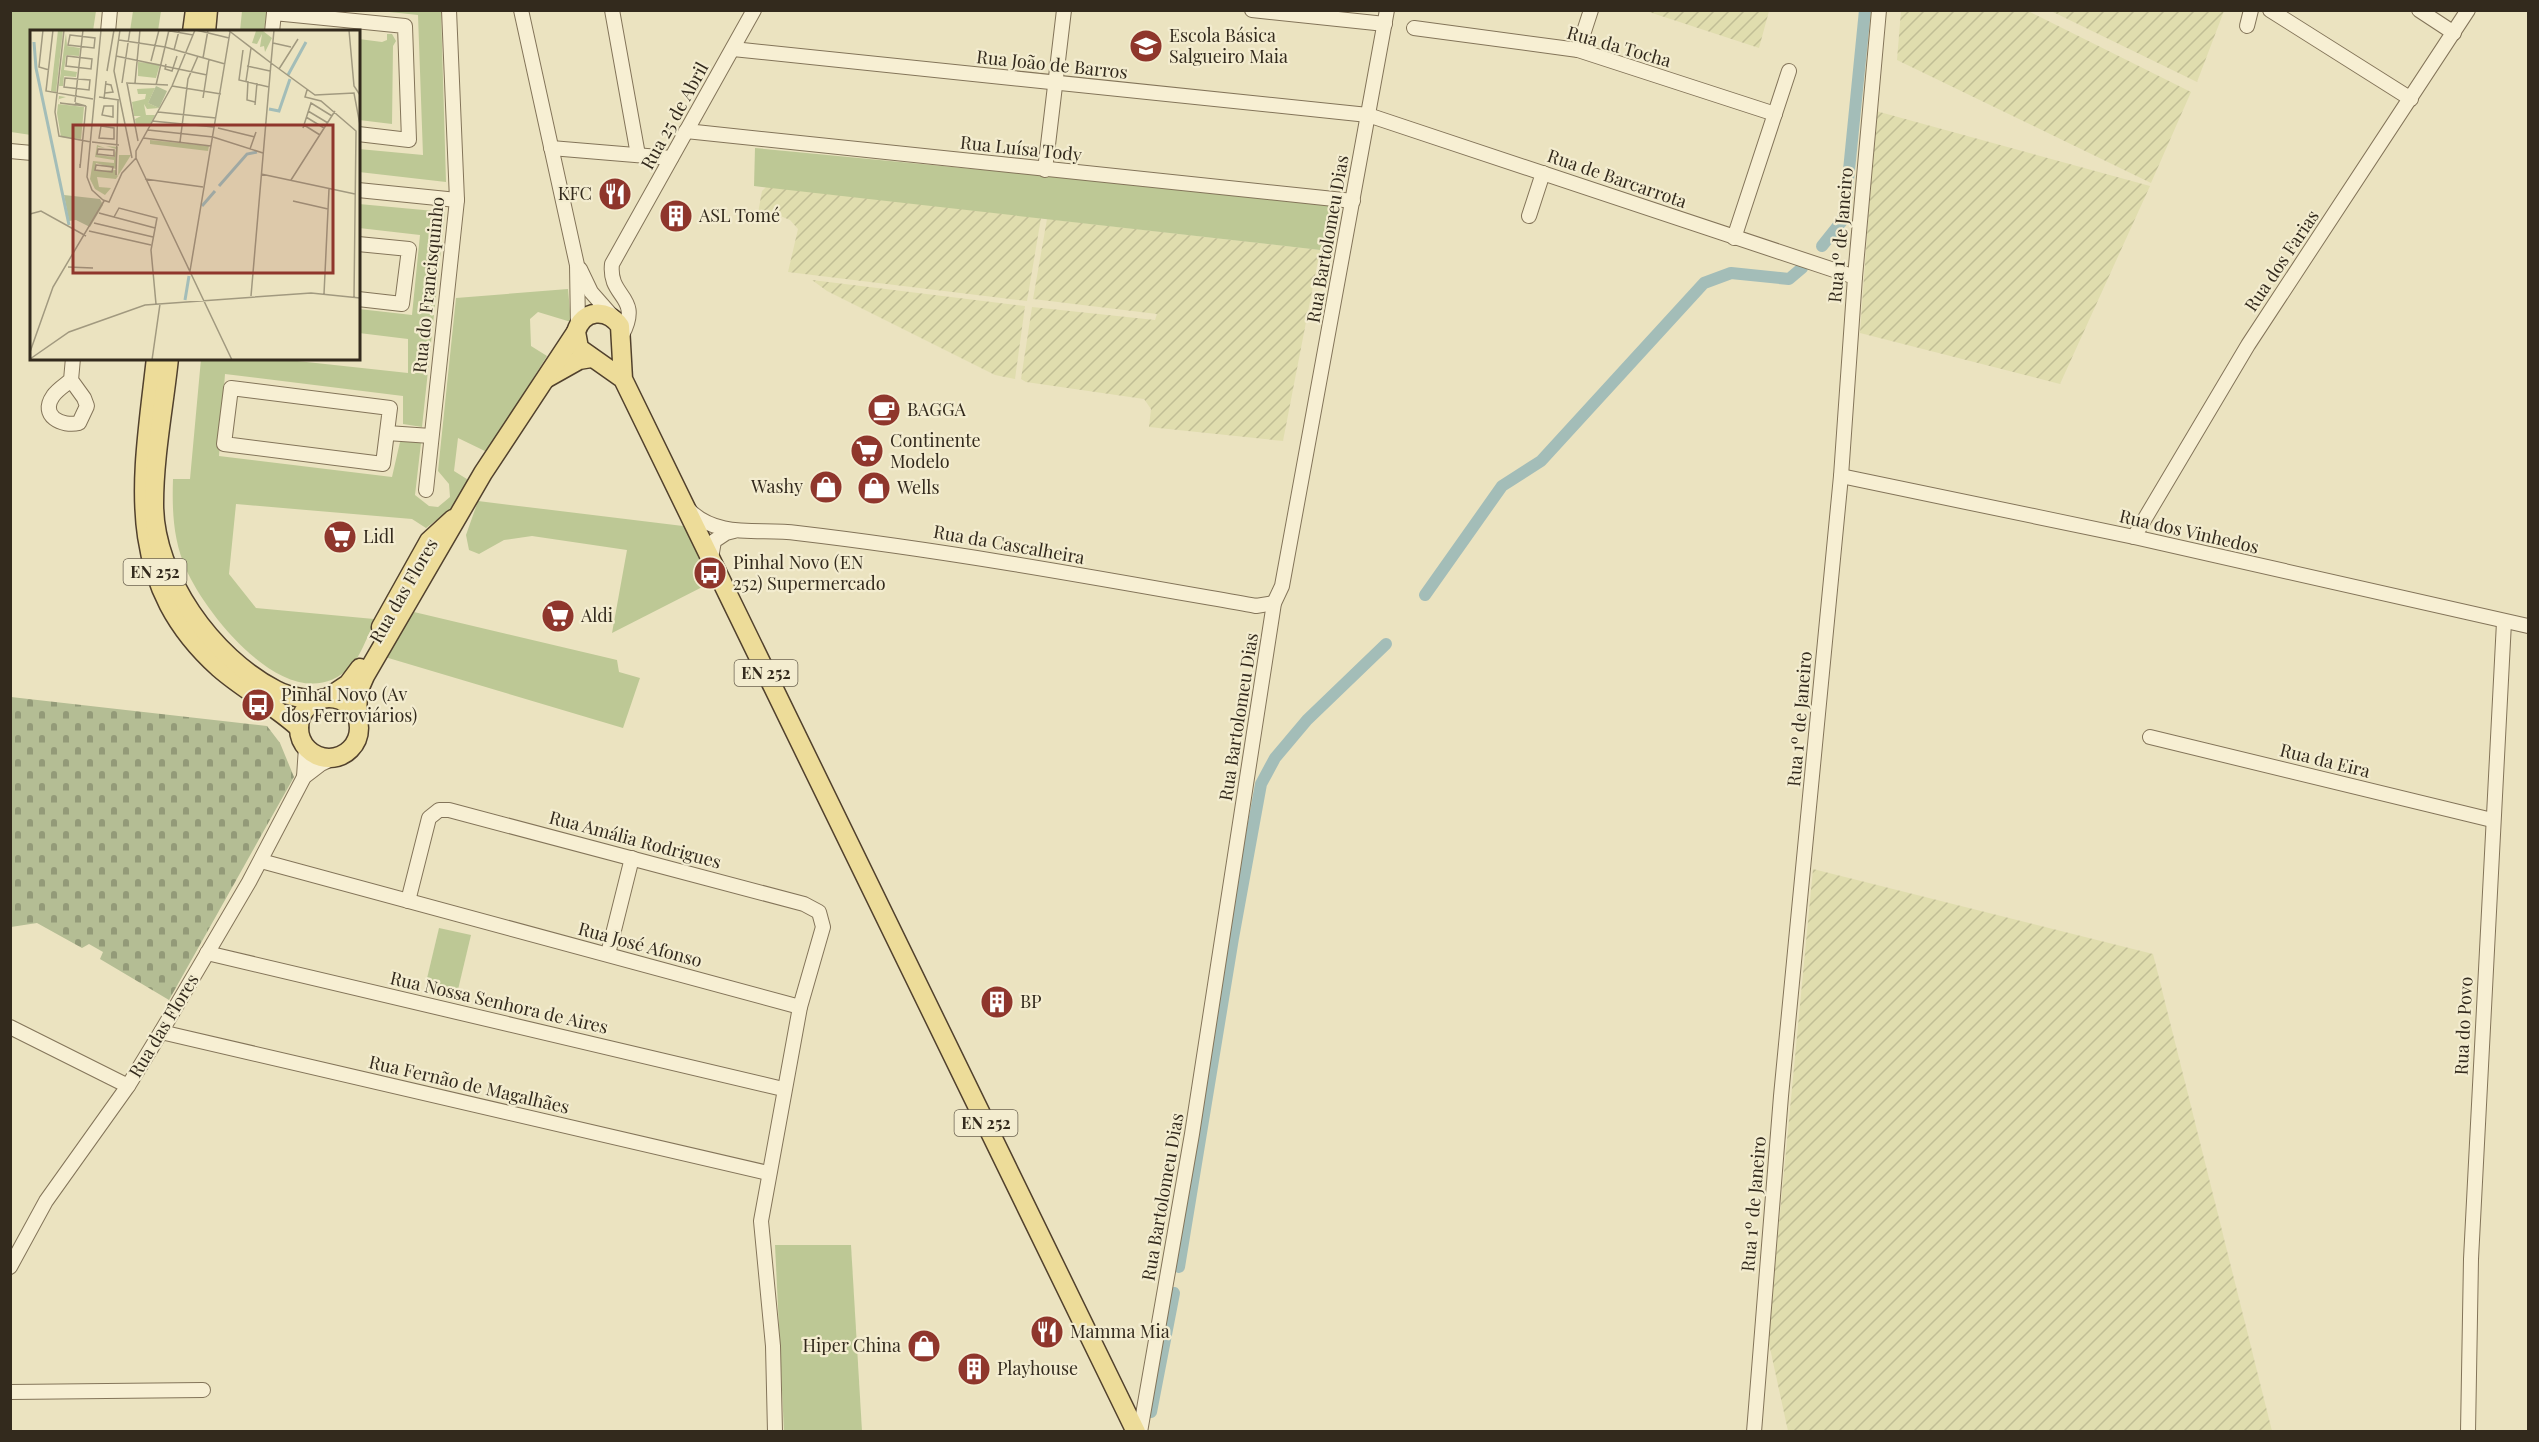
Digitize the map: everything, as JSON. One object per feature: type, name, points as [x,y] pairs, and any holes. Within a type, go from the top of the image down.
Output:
[{"type":"main road","points":[[192,30],[195,10]]},
{"type":"main road","points":[[206,30],[208,10]]},
{"type":"main road","points":[[546,380],[569,365],[593,358],[606,358],[615,352],[619,333],[609,315],[595,313],[582,320],[577,328]]},
{"type":"main road","name":"EN 252","points":[[577,328],[579,348],[623,379]]},
{"type":"main road","name":"Rua das Flores","points":[[357,717],[360,685],[483,473],[546,380],[552,364],[577,328]]},
{"type":"main road","name":"EN 252","points":[[619,333],[623,379],[1138,1431]]},
{"type":"main road","name":"EN 252","points":[[156,360],[143,504],[146,545],[161,590],[189,637],[237,682],[277,708],[299,728],[306,747]]},
{"type":"main road","name":"EN 252","points":[[169,360],[154,504],[159,542],[175,584],[192,614],[230,657],[276,690],[348,704],[357,717]]},
{"type":"main road","name":"Rua das Flores","points":[[321,700],[354,678],[424,548],[435,534],[461,511]]},
{"type":"main road","points":[[299,728],[304,712],[321,700]]},
{"type":"main road","points":[[306,747],[319,756],[336,757],[351,749],[356,742],[359,725],[357,717]]},
{"type":"street","points":[[108,30],[110,10]]},
{"type":"street","name":"Rua do Francisquinho","points":[[426,490],[457,200],[449,10]]},
{"type":"street","name":"EN 252","points":[[521,10],[577,265],[577,328]]},
{"type":"street","points":[[612,10],[638,155]]},
{"type":"street","name":"Rua 25 de Abril","points":[[619,333],[631,319],[630,309],[614,283],[612,264],[754,10]]},
{"type":"street","points":[[1045,170],[1064,10]]},
{"type":"street","points":[[1252,10],[1386,17]]},
{"type":"street","points":[[1578,50],[1591,10]]},
{"type":"street","name":"Rua 1º de Janeiro","points":[[1754,1431],[1781,1096],[1841,477],[1855,277],[1879,10]]},
{"type":"street","points":[[2247,26],[2252,10]]},
{"type":"street","points":[[2270,10],[2411,99]]},
{"type":"street","points":[[2419,10],[2454,33]]},
{"type":"street","name":"Rua dos Farias","points":[[2134,537],[2248,345],[2468,10]]},
{"type":"street","points":[[272,30],[274,13],[405,26],[409,140],[360,134]]},
{"type":"street","name":"Rua Bartolomeu Dias","points":[[1138,1431],[1192,1134],[1274,603],[1282,586],[1386,17]]},
{"type":"street","name":"Rua da Tocha","points":[[1414,28],[1578,50],[1775,114]]},
{"type":"street","name":"Rua João de Barros","points":[[733,49],[1368,115]]},
{"type":"street","points":[[1734,238],[1789,71]]},
{"type":"street","name":"Rua de Barcarrota","points":[[1368,115],[1855,277]]},
{"type":"street","name":"Rua Luísa Tody","points":[[686,131],[1353,201]]},
{"type":"street","points":[[551,148],[671,158]]},
{"type":"street","points":[[10,151],[30,153]]},
{"type":"street","points":[[1529,216],[1543,173]]},
{"type":"street","points":[[360,190],[457,200]]},
{"type":"street","points":[[360,244],[409,249],[402,304],[360,299]]},
{"type":"street","name":"EN 252","points":[[577,265],[591,292],[619,333]]},
{"type":"street","points":[[71,380],[73,360]]},
{"type":"street","points":[[231,388],[390,408],[387,433],[383,464],[224,444],[231,388]]},
{"type":"street","points":[[387,433],[431,436]]},
{"type":"street","name":"Rua dos Vinhedos","points":[[1841,477],[2134,537],[2529,626]]},
{"type":"street","name":"Rua da Cascalheira","points":[[686,507],[705,524],[736,531],[787,531],[926,548],[1256,606],[1274,603]]},
{"type":"street","points":[[711,558],[714,541],[726,533],[736,531]]},
{"type":"street","name":"Rua do Povo","points":[[2468,1431],[2470,1259],[2504,622]]},
{"type":"street","name":"Rua da Eira","points":[[2150,737],[2492,820]]},
{"type":"street","points":[[304,777],[306,747]]},
{"type":"street","points":[[304,777],[321,764],[336,757]]},
{"type":"street","name":"Rua das Flores","points":[[10,1267],[46,1201],[128,1086],[161,1032],[261,861],[304,777]]},
{"type":"street","name":"Rua Amália Rodrigues","points":[[408,901],[429,818],[439,810],[449,810],[804,904],[819,912],[823,927],[800,1007]]},
{"type":"street","points":[[608,954],[632,858]]},
{"type":"street","name":"Rua José Afonso","points":[[261,861],[800,1007]]},
{"type":"street","name":"Rua Nossa Senhora de Aires","points":[[207,953],[783,1089]]},
{"type":"street","points":[[775,1431],[773,1346],[760,1221],[800,1007]]},
{"type":"street","points":[[10,1027],[128,1086]]},
{"type":"street","name":"Rua Fernão de Magalhães","points":[[161,1032],[768,1173]]},
{"type":"street","points":[[10,1392],[203,1390]]},
{"type":"shaded area","points":[[1646,11],[1769,11],[1759,48]]},
{"type":"shaded area","points":[[1901,11],[2028,11],[2191,92],[2151,183],[1897,60]]},
{"type":"shaded area","points":[[2051,11],[2224,11],[2197,82]]},
{"type":"shaded area","points":[[1876,111],[2150,186],[2060,384],[1860,333]]},
{"type":"shaded area","points":[[767,186],[1041,218],[1027,301],[788,272],[798,229],[790,220],[778,215],[758,213],[762,191]]},
{"type":"shaded area","points":[[1047,219],[1320,250],[1283,441],[1149,427],[1151,409],[1144,399],[1026,382],[1021,379],[1032,307],[1155,320],[1157,314],[1033,299]]},
{"type":"shaded area","points":[[812,280],[1025,306],[1015,379],[995,375],[827,291]]},
{"type":"shaded area","points":[[1813,869],[2153,954],[2272,1431],[1788,1431],[1768,1339]]},
{"type":"green space","points":[[11,10],[96,11],[93,30],[30,30],[30,135],[11,132]]},
{"type":"green space","points":[[133,11],[161,11],[158,30],[130,30]]},
{"type":"green space","points":[[242,11],[267,11],[264,30],[240,30]]},
{"type":"green space","points":[[380,11],[441,11],[446,182],[360,172],[360,149],[423,155],[418,15]]},
{"type":"green space","points":[[387,34],[392,34],[396,41],[393,46],[392,124],[360,120],[360,39],[382,42],[387,40]]},
{"type":"green space","points":[[755,148],[1334,205],[1320,250],[754,186]]},
{"type":"green space","points":[[360,204],[445,212],[422,427],[403,424],[403,396],[225,374],[219,456],[392,477],[400,442],[419,439],[421,443],[415,495],[429,506],[438,507],[450,497],[449,484],[438,471],[456,298],[568,289],[571,322],[538,312],[530,319],[531,346],[547,356],[487,452],[458,438],[454,471],[470,481],[451,509],[426,528],[412,519],[236,504],[229,574],[256,608],[374,619],[361,652],[351,666],[328,681],[304,683],[279,674],[255,658],[232,637],[197,589],[182,558],[173,513],[173,479],[190,479],[201,360],[288,360],[408,373],[408,339],[360,333],[360,309],[412,315],[420,235],[360,228]]},
{"type":"green space","points":[[478,501],[683,526],[716,580],[612,633],[627,550],[532,536],[504,540],[479,554],[469,550],[466,535]]},
{"type":"green space","points":[[414,612],[617,660],[619,672],[640,678],[623,728],[385,657]]},
{"type":"green space","points":[[11,697],[267,726],[280,743],[294,777],[169,1000],[100,959],[103,952],[89,944],[82,948],[37,923],[11,927]]},
{"type":"green space","points":[[439,928],[471,935],[456,998],[424,991]]},
{"type":"green space","points":[[775,1245],[851,1245],[862,1431],[784,1431]]},
{"type":"waterway","points":[[1822,246],[1842,221],[1845,210],[1865,10]]},
{"type":"waterway","points":[[1425,595],[1502,486],[1541,461],[1704,283],[1731,273],[1789,279],[1802,268]]},
{"type":"waterway","points":[[1179,1267],[1233,938],[1261,784],[1275,758],[1307,720],[1386,644]]},
{"type":"waterway","points":[[1151,1412],[1174,1293]]},
{"type":"place","name":"Escola Básica Salgueiro Maia","points":[[1146,46]]},
{"type":"place","name":"KFC","points":[[615,194]]},
{"type":"place","name":"ASL Tomé","points":[[676,216]]},
{"type":"place","name":"BAGGA","points":[[884,410]]},
{"type":"place","name":"Continente Modelo","points":[[867,451]]},
{"type":"place","name":"Washy","points":[[826,487]]},
{"type":"place","name":"Wells","points":[[874,488]]},
{"type":"place","name":"Lidl","points":[[340,537]]},
{"type":"place","name":"Pinhal Novo (EN 252) Supermercado","points":[[710,573]]},
{"type":"place","name":"Aldi","points":[[558,616]]},
{"type":"place","name":"Pinhal Novo (Av dos Ferroviários)","points":[[258,705]]},
{"type":"place","name":"BP","points":[[997,1002]]},
{"type":"place","name":"Mamma Mia","points":[[1047,1332]]},
{"type":"place","name":"Hiper China","points":[[924,1346]]},
{"type":"place","name":"Playhouse","points":[[974,1369]]}]
